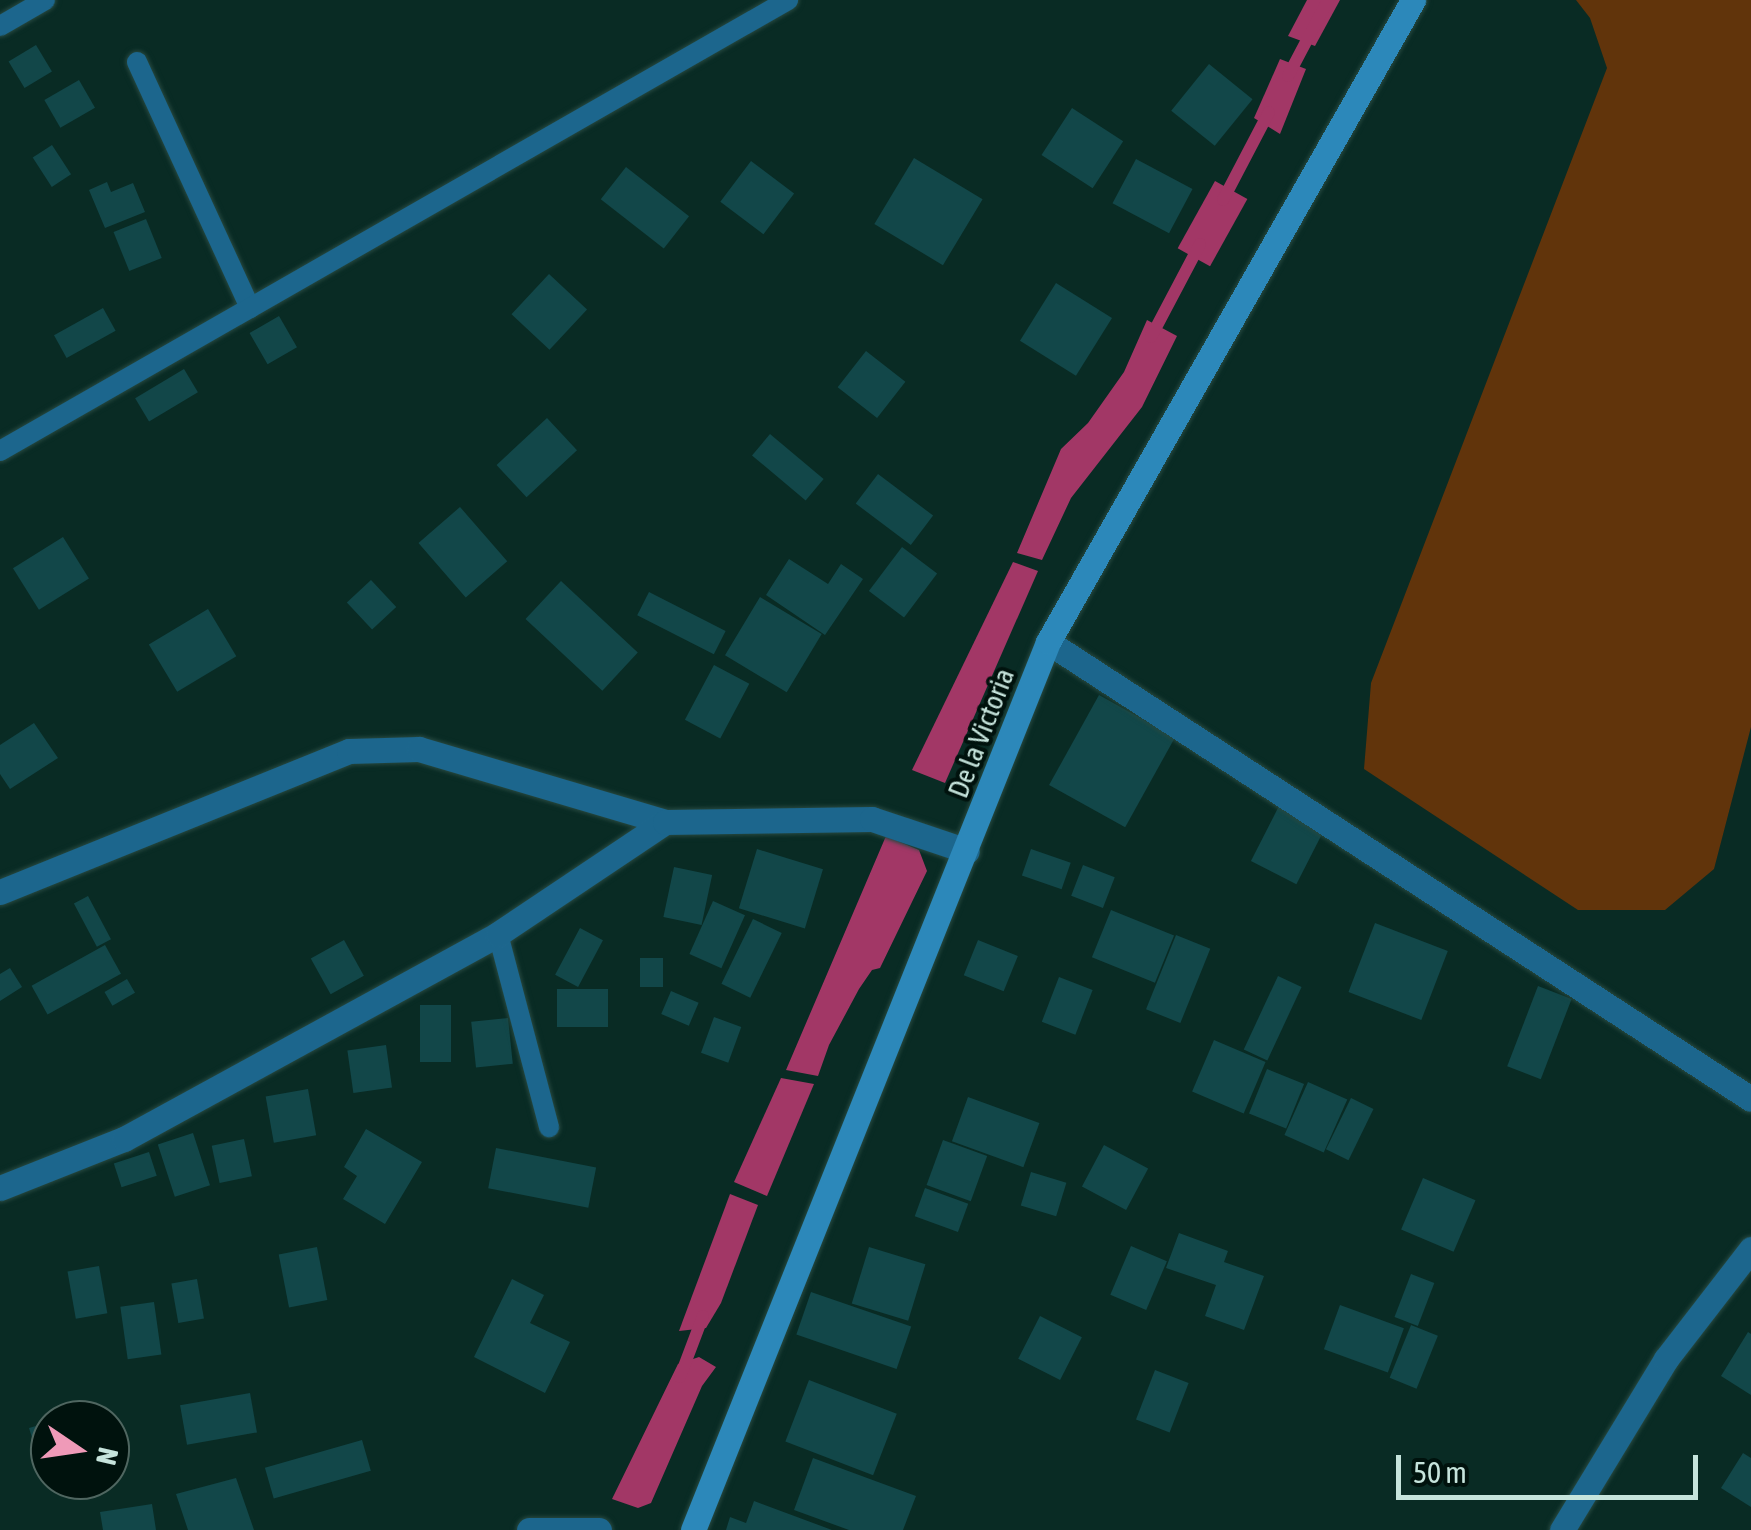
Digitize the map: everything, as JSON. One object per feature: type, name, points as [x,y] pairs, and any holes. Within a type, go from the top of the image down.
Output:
[{"type":"main road","name":"De la Victoria","points":[[692,1530],[1048,642],[1413,0]]},
{"type":"street","points":[[1048,642],[1751,1099]]},
{"type":"street","points":[[0,892],[350,751],[419,749],[665,822],[872,820],[967,852]]},
{"type":"street","points":[[0,1188],[124,1139],[498,934],[665,822]]},
{"type":"street","points":[[1562,1530],[1666,1359],[1751,1249]]},
{"type":"street","points":[[529,1530],[599,1530]]},
{"type":"lane","points":[[0,26],[45,0]]},
{"type":"lane","points":[[0,451],[788,0]]},
{"type":"lane","points":[[137,62],[250,308]]},
{"type":"lane","points":[[498,934],[550,1127]]},
{"type":"shaded area","points":[[1307,0],[1340,0],[1315,46],[1288,36]]},
{"type":"shaded area","points":[[1576,0],[1751,0],[1751,727],[1714,869],[1665,910],[1578,910],[1364,769],[1371,683],[1607,68],[1590,18]]},
{"type":"shaded area","points":[[1280,59],[1306,69],[1280,134],[1254,118]]},
{"type":"shaded area","points":[[1215,181],[1247,199],[1210,266],[1178,248]]},
{"type":"shaded area","points":[[1147,320],[1177,336],[1142,407],[1071,498],[1042,560],[1017,553],[1061,449],[1088,423],[1124,372]]},
{"type":"shaded area","points":[[1013,562],[1038,571],[945,783],[912,770]]},
{"type":"shaded area","points":[[886,836],[919,850],[927,871],[880,968],[872,970],[859,989],[829,1045],[818,1076],[786,1070]]},
{"type":"shaded area","points":[[781,1078],[814,1084],[767,1196],[734,1182]]},
{"type":"shaded area","points":[[730,1194],[758,1205],[721,1303],[706,1328],[679,1331]]},
{"type":"shaded area","points":[[699,1357],[716,1367],[702,1386],[651,1503],[638,1508],[612,1499],[678,1364]]},
{"type":"building","points":[[36,45],[52,72],[25,88],[9,61]]},
{"type":"building","points":[[1209,64],[1253,99],[1215,146],[1171,111]]},
{"type":"building","points":[[79,80],[95,108],[60,128],[44,100]]},
{"type":"building","points":[[1072,108],[1123,141],[1093,188],[1042,155]]},
{"type":"building","points":[[52,145],[71,174],[52,187],[33,158]]},
{"type":"building","points":[[914,158],[983,199],[943,265],[874,224]]},
{"type":"building","points":[[1136,159],[1193,189],[1169,233],[1113,203]]},
{"type":"building","points":[[751,161],[794,193],[763,234],[720,202]]},
{"type":"building","points":[[626,167],[689,216],[664,249],[601,199]]},
{"type":"building","points":[[107,182],[111,192],[133,183],[145,212],[105,228],[89,190]]},
{"type":"building","points":[[146,219],[162,258],[129,271],[114,232]]},
{"type":"building","points":[[549,274],[587,309],[550,350],[511,314]]},
{"type":"building","points":[[1056,283],[1112,318],[1076,376],[1020,341]]},
{"type":"building","points":[[103,308],[116,331],[67,358],[54,335]]},
{"type":"building","points":[[279,316],[297,347],[268,364],[250,333]]},
{"type":"building","points":[[866,351],[905,382],[877,418],[838,387]]},
{"type":"building","points":[[184,369],[198,392],[149,422],[135,398]]},
{"type":"building","points":[[547,418],[577,450],[527,497],[497,465]]},
{"type":"building","points":[[770,434],[824,479],[806,500],[752,455]]},
{"type":"building","points":[[878,474],[933,516],[911,545],[856,504]]},
{"type":"building","points":[[460,507],[507,561],[466,597],[418,543]]},
{"type":"building","points":[[63,537],[89,579],[39,610],[13,568]]},
{"type":"building","points":[[902,547],[937,573],[904,617],[869,591]]},
{"type":"building","points":[[789,559],[828,584],[841,564],[863,579],[825,635],[766,595]]},
{"type":"building","points":[[371,580],[396,607],[372,630],[347,603]]},
{"type":"building","points":[[561,581],[638,653],[602,691],[526,619]]},
{"type":"building","points":[[649,592],[726,631],[714,654],[637,615]]},
{"type":"building","points":[[760,597],[822,634],[787,692],[725,655]]},
{"type":"building","points":[[208,609],[236,656],[177,692],[149,645]]},
{"type":"building","points":[[714,665],[749,684],[720,739],[685,720]]},
{"type":"building","points":[[1099,695],[1175,737],[1125,827],[1049,785]]},
{"type":"building","points":[[34,723],[58,758],[10,789],[0,774],[0,745]]},
{"type":"building","points":[[1280,804],[1325,827],[1296,884],[1251,861]]},
{"type":"building","points":[[757,849],[823,869],[805,928],[739,908]]},
{"type":"building","points":[[1031,849],[1071,863],[1062,889],[1022,875]]},
{"type":"building","points":[[1083,865],[1115,877],[1103,908],[1071,896]]},
{"type":"building","points":[[674,867],[712,875],[702,925],[663,917]]},
{"type":"building","points":[[88,896],[111,939],[97,947],[74,904]]},
{"type":"building","points":[[713,901],[745,915],[721,968],[689,954]]},
{"type":"building","points":[[1111,910],[1174,935],[1155,983],[1092,957]]},
{"type":"building","points":[[753,919],[782,933],[750,998],[721,984]]},
{"type":"building","points":[[1375,923],[1448,951],[1421,1020],[1348,992]]},
{"type":"building","points":[[580,928],[603,940],[578,987],[555,975]]},
{"type":"building","points":[[1176,935],[1210,949],[1180,1023],[1146,1009]]},
{"type":"building","points":[[344,940],[364,976],[331,994],[311,958]]},
{"type":"building","points":[[978,940],[1018,956],[1004,991],[964,975]]},
{"type":"building","points":[[105,945],[121,974],[48,1015],[32,986]]},
{"type":"building","points":[[640,958],[663,958],[663,987],[640,987]]},
{"type":"building","points":[[10,968],[22,987],[0,1001],[0,974]]},
{"type":"building","points":[[1278,976],[1302,987],[1267,1060],[1244,1049]]},
{"type":"building","points":[[1059,977],[1093,990],[1075,1035],[1042,1022]]},
{"type":"building","points":[[127,979],[135,993],[112,1006],[104,992]]},
{"type":"building","points":[[1538,986],[1572,999],[1541,1079],[1507,1066]]},
{"type":"building","points":[[557,989],[608,989],[608,1027],[557,1027]]},
{"type":"building","points":[[671,991],[699,1003],[689,1026],[661,1014]]},
{"type":"building","points":[[420,1005],[451,1005],[451,1062],[420,1062]]},
{"type":"building","points":[[714,1017],[741,1027],[728,1063],[701,1053]]},
{"type":"building","points":[[508,1018],[513,1064],[476,1068],[471,1022]]},
{"type":"building","points":[[1214,1040],[1266,1062],[1244,1113],[1192,1092]]},
{"type":"building","points":[[386,1045],[392,1088],[353,1093],[347,1050]]},
{"type":"building","points":[[1267,1069],[1304,1084],[1286,1128],[1249,1114]]},
{"type":"building","points":[[1308,1082],[1347,1099],[1324,1152],[1284,1135]]},
{"type":"building","points":[[308,1089],[316,1135],[274,1143],[266,1096]]},
{"type":"building","points":[[968,1097],[1039,1123],[1023,1167],[952,1141]]},
{"type":"building","points":[[1351,1098],[1373,1109],[1348,1160],[1326,1149]]},
{"type":"building","points":[[366,1129],[422,1162],[385,1224],[343,1199],[357,1176],[344,1167]]},
{"type":"building","points":[[193,1133],[210,1185],[175,1197],[158,1144]]},
{"type":"building","points":[[244,1139],[252,1176],[220,1183],[212,1146]]},
{"type":"building","points":[[943,1140],[987,1156],[971,1201],[927,1185]]},
{"type":"building","points":[[1104,1145],[1148,1168],[1126,1210],[1082,1186]]},
{"type":"building","points":[[496,1148],[596,1167],[588,1208],[488,1188]]},
{"type":"building","points":[[149,1152],[157,1176],[122,1187],[114,1163]]},
{"type":"building","points":[[1031,1172],[1066,1183],[1056,1216],[1021,1205]]},
{"type":"building","points":[[1423,1178],[1475,1200],[1454,1252],[1401,1230]]},
{"type":"building","points":[[925,1188],[968,1204],[958,1232],[915,1216]]},
{"type":"building","points":[[1179,1233],[1228,1251],[1224,1262],[1264,1276],[1244,1330],[1205,1316],[1216,1285],[1166,1268]]},
{"type":"building","points":[[1131,1246],[1167,1261],[1146,1310],[1110,1295]]},
{"type":"building","points":[[317,1247],[327,1300],[289,1307],[279,1254]]},
{"type":"building","points":[[869,1247],[925,1264],[908,1321],[852,1303]]},
{"type":"building","points":[[99,1266],[107,1313],[76,1319],[67,1272]]},
{"type":"building","points":[[1411,1274],[1434,1283],[1418,1326],[1395,1317]]},
{"type":"building","points":[[197,1279],[204,1318],[178,1323],[171,1284]]},
{"type":"building","points":[[512,1279],[544,1295],[530,1323],[570,1342],[545,1393],[474,1357]]},
{"type":"building","points":[[811,1292],[911,1327],[897,1369],[796,1335]]},
{"type":"building","points":[[154,1302],[161,1354],[128,1359],[120,1307]]},
{"type":"building","points":[[1340,1305],[1404,1328],[1388,1372],[1324,1349]]},
{"type":"building","points":[[1040,1316],[1082,1337],[1060,1380],[1018,1359]]},
{"type":"building","points":[[1411,1325],[1438,1336],[1417,1389],[1390,1378]]},
{"type":"building","points":[[1748,1332],[1751,1334],[1751,1395],[1721,1376]]},
{"type":"building","points":[[1155,1370],[1189,1383],[1170,1432],[1136,1419]]},
{"type":"building","points":[[809,1380],[897,1414],[873,1475],[785,1442]]},
{"type":"building","points":[[250,1393],[257,1432],[187,1445],[180,1405]]},
{"type":"building","points":[[362,1440],[371,1471],[274,1499],[265,1468]]},
{"type":"building","points":[[1743,1453],[1751,1458],[1751,1507],[1721,1488]]},
{"type":"building","points":[[813,1458],[916,1496],[903,1530],[849,1530],[794,1510]]},
{"type":"building","points":[[236,1478],[254,1530],[188,1530],[176,1494]]},
{"type":"building","points":[[754,1501],[832,1530],[726,1530],[730,1517],[746,1523]]},
{"type":"building","points":[[152,1504],[156,1530],[103,1530],[100,1512]]},
{"type":"waterway","points":[[1288,76],[1328,0]]},
{"type":"waterway","points":[[1223,200],[1269,112]]},
{"type":"waterway","points":[[1151,337],[1200,244]]},
{"type":"waterway","points":[[680,1377],[703,1316]]}]
